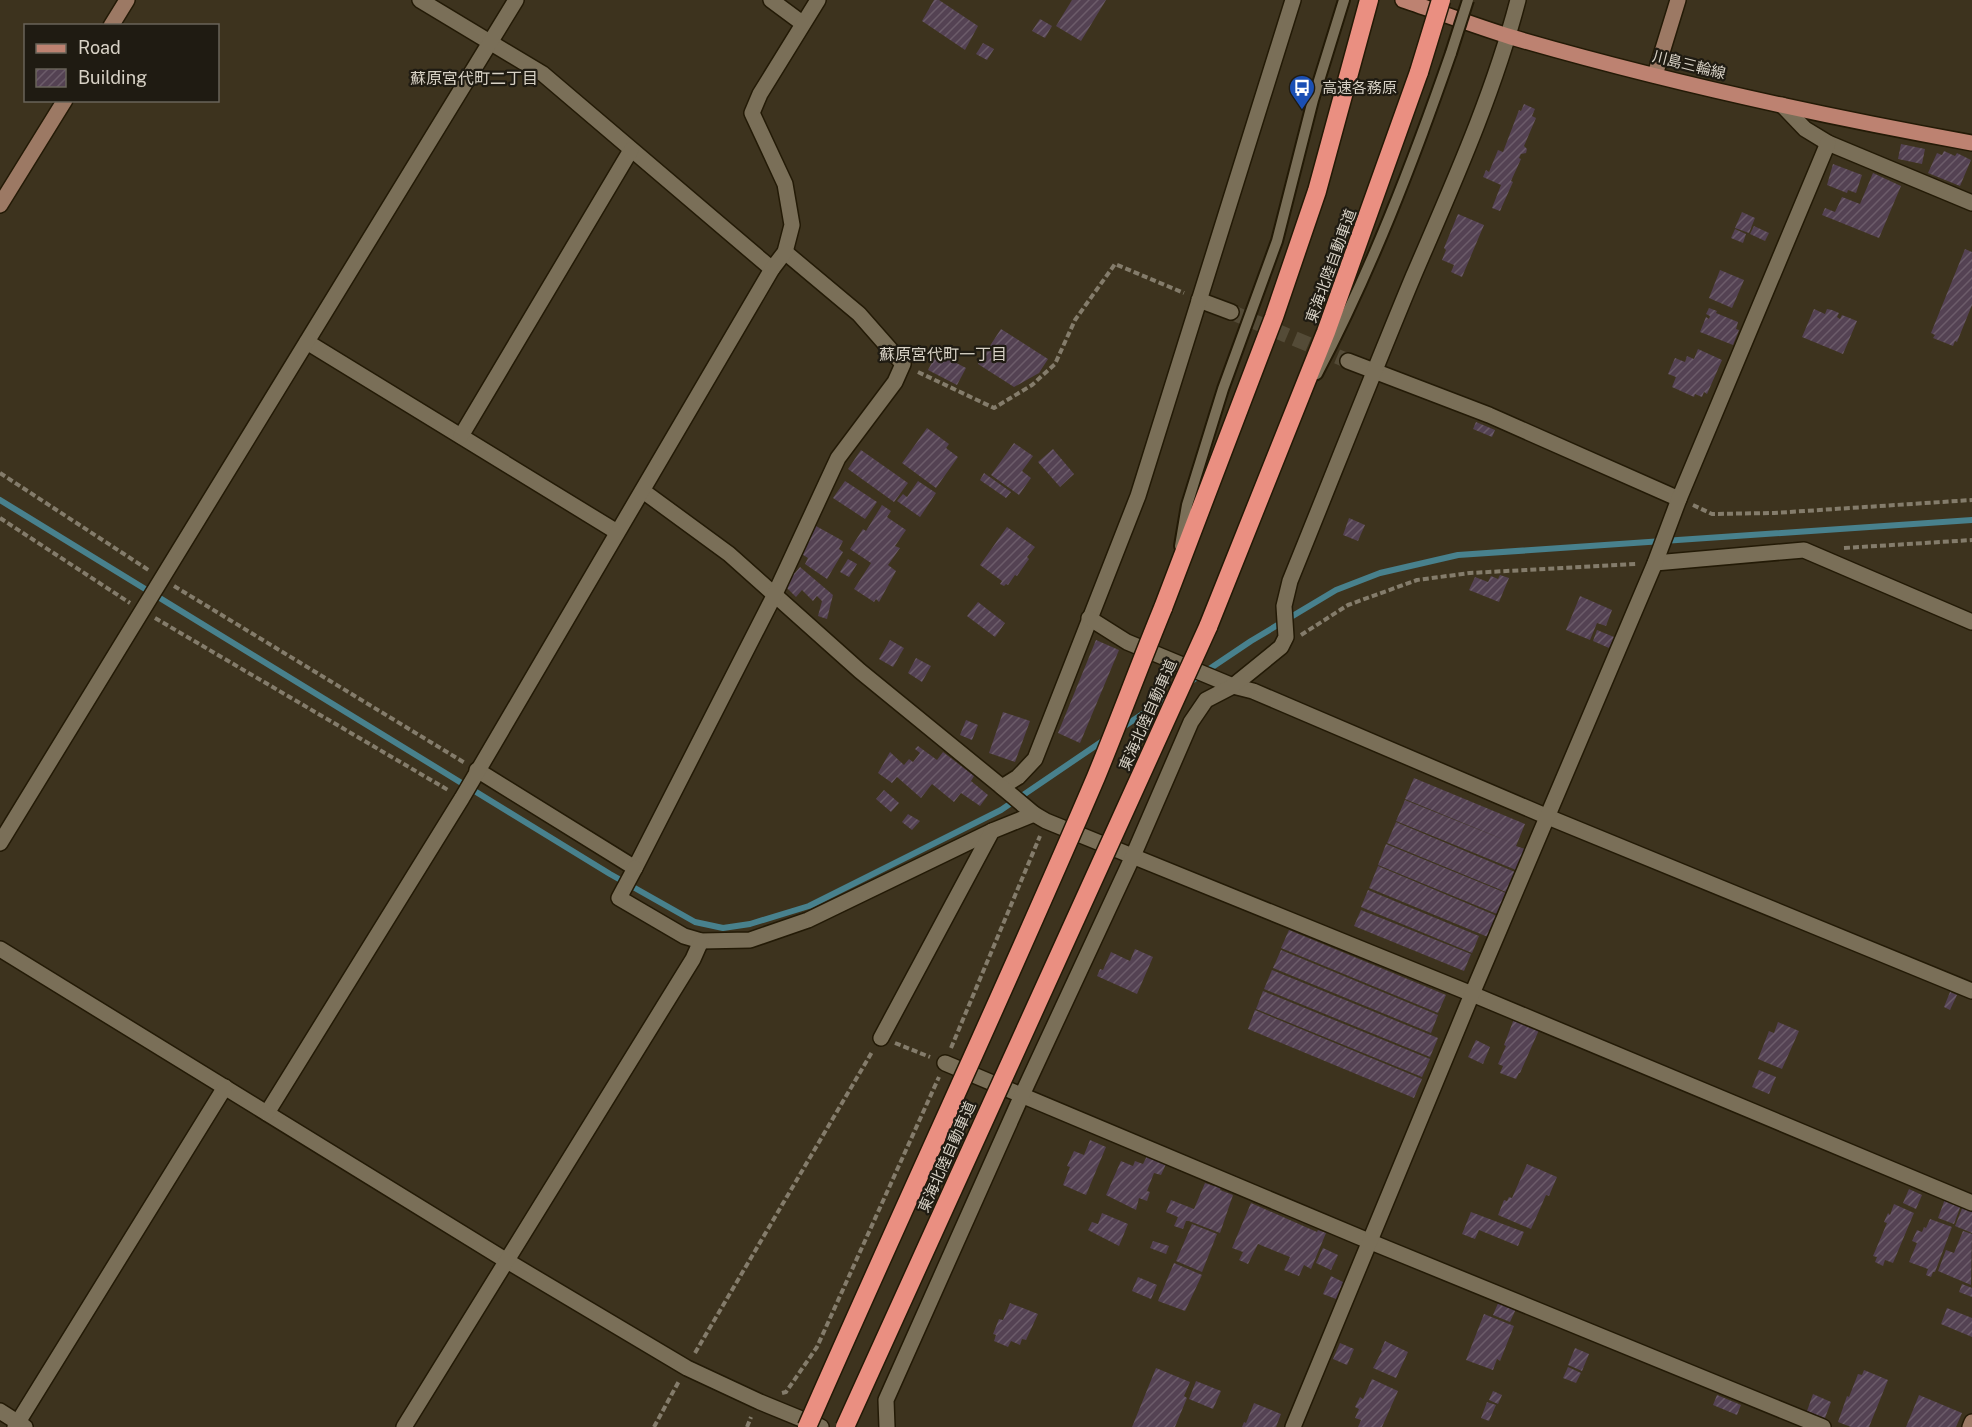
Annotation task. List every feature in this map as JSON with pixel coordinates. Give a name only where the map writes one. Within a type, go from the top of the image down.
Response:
[{"type":"highway","name":"東海北陸自動車道","points":[[807,1427],[901,1213],[1012,971],[1097,774],[1278,307],[1317,191],[1369,0]]},
{"type":"highway","name":"東海北陸自動車道","points":[[845,1427],[1208,627],[1330,321],[1419,72],[1441,0]]},
{"type":"main road","name":"川島三輪線","points":[[1403,0],[1509,36],[1656,75],[1863,124],[1972,143]]},
{"type":"street","points":[[112,24],[127,0]]},
{"type":"street","points":[[420,0],[543,74],[772,269]]},
{"type":"street","points":[[0,843],[516,0]]},
{"type":"street","points":[[771,0],[802,23]]},
{"type":"street","points":[[267,1113],[462,798],[784,252],[792,225],[785,184],[752,114],[760,94],[818,0]]},
{"type":"street","points":[[1006,790],[1035,759],[1138,496],[1293,0]]},
{"type":"street","points":[[886,1427],[886,1400],[1022,1095],[1133,856],[1191,722],[1206,700],[1283,642],[1284,606],[1290,581],[1482,113],[1509,36],[1518,0]]},
{"type":"street","points":[[1656,75],[1678,0]]},
{"type":"street","points":[[0,205],[64,102]]},
{"type":"street","points":[[1782,105],[1805,129],[1828,143],[1972,203]]},
{"type":"street","points":[[1293,1427],[1828,143]]},
{"type":"street","points":[[460,436],[631,150]]},
{"type":"street","points":[[784,252],[859,314],[903,364],[895,382],[838,458],[774,596],[619,898],[684,936],[701,941],[750,940],[808,920],[992,831],[1036,816]]},
{"type":"street","points":[[1199,300],[1231,312]]},
{"type":"street","points":[[306,342],[617,532]]},
{"type":"street","points":[[1348,361],[1489,415],[1679,499]]},
{"type":"street","points":[[643,491],[729,554],[860,671],[1036,816],[1472,994],[1972,1203]]},
{"type":"street","points":[[1657,557],[1804,550],[1972,622]]},
{"type":"street","points":[[1089,618],[1127,642],[1193,670],[1263,696],[1548,817],[1972,991]]},
{"type":"street","points":[[477,770],[629,879]]},
{"type":"street","points":[[881,1038],[992,831]]},
{"type":"street","points":[[404,1427],[693,959],[701,941]]},
{"type":"street","points":[[0,949],[507,1261],[687,1368],[821,1427]]},
{"type":"street","points":[[945,1063],[1371,1242],[1823,1427]]},
{"type":"street","points":[[0,1411],[19,1425],[225,1087]]},
{"type":"street","points":[[1970,1427],[1972,1422]]},
{"type":"lane","points":[[1173,581],[1187,505],[1223,389],[1277,241],[1313,100],[1344,0]]},
{"type":"lane","points":[[1285,436],[1333,344],[1399,195],[1468,0]]},
{"type":"path","points":[[903,364],[994,408],[1032,385],[1055,364],[1076,320],[1115,264],[1199,300]]},
{"type":"path","points":[[0,473],[160,581],[477,770]]},
{"type":"path","points":[[1679,499],[1712,514],[1774,513],[1972,500]]},
{"type":"path","points":[[0,518],[143,609],[462,798]]},
{"type":"path","points":[[1838,548],[1972,540]]},
{"type":"path","points":[[1283,642],[1348,605],[1417,580],[1470,573],[1657,557]]},
{"type":"path","points":[[747,1427],[760,1402],[786,1392],[817,1347],[945,1063],[1036,816]]},
{"type":"path","points":[[654,1427],[881,1038],[945,1063]]},
{"type":"building","points":[[934,0],[939,0],[978,26],[965,50],[922,21]]},
{"type":"building","points":[[1072,0],[1106,0],[1081,41],[1056,26]]},
{"type":"building","points":[[1040,19],[1052,26],[1045,38],[1032,31]]},
{"type":"building","points":[[983,43],[994,49],[987,60],[976,54]]},
{"type":"building","points":[[1524,104],[1535,109],[1532,116],[1536,118],[1524,146],[1527,149],[1526,153],[1521,154],[1519,158],[1521,159],[1511,181],[1513,182],[1500,211],[1492,208],[1501,185],[1483,177],[1486,170],[1489,172],[1498,150],[1503,152],[1519,110],[1521,111]]},
{"type":"building","points":[[1901,144],[1925,149],[1922,164],[1898,159]]},
{"type":"building","points":[[1944,151],[1955,156],[1957,153],[1971,160],[1960,186],[1928,173],[1937,153],[1942,155]]},
{"type":"building","points":[[1833,164],[1862,175],[1856,193],[1848,190],[1847,193],[1827,185]]},
{"type":"building","points":[[1873,173],[1901,186],[1879,238],[1822,215],[1825,208],[1835,212],[1842,197],[1860,204]]},
{"type":"building","points":[[1742,212],[1755,218],[1749,233],[1735,228]]},
{"type":"building","points":[[1458,214],[1484,225],[1462,277],[1451,272],[1454,265],[1442,260],[1446,250],[1444,248]]},
{"type":"building","points":[[1754,226],[1769,233],[1765,241],[1750,234]]},
{"type":"building","points":[[1735,229],[1746,234],[1743,243],[1731,238]]},
{"type":"building","points":[[1965,249],[1972,252],[1972,305],[1957,342],[1955,341],[1953,346],[1933,338],[1935,335],[1931,333]]},
{"type":"building","points":[[1720,270],[1744,280],[1732,308],[1709,298]]},
{"type":"building","points":[[1709,308],[1738,322],[1736,329],[1739,330],[1733,345],[1700,332],[1706,317],[1709,319],[1710,316],[1706,314]]},
{"type":"building","points":[[1814,309],[1825,314],[1827,309],[1832,310],[1839,313],[1837,317],[1840,319],[1842,315],[1857,321],[1843,354],[1802,337]]},
{"type":"building","points":[[1001,329],[1048,359],[1039,373],[1014,387],[978,364]]},
{"type":"building","points":[[1698,349],[1722,360],[1707,394],[1704,392],[1702,397],[1695,394],[1694,397],[1672,387],[1676,377],[1668,374],[1675,358],[1685,362],[1687,356],[1694,359]]},
{"type":"building","points":[[937,353],[966,368],[957,385],[928,370]]},
{"type":"building","points":[[1476,422],[1495,430],[1492,437],[1473,429]]},
{"type":"building","points":[[927,428],[949,444],[946,448],[958,457],[936,488],[902,463]]},
{"type":"building","points":[[1014,443],[1033,456],[1022,471],[1031,478],[1019,495],[991,475]]},
{"type":"building","points":[[1053,449],[1074,474],[1060,487],[1038,462]]},
{"type":"building","points":[[861,450],[908,483],[894,502],[848,469]]},
{"type":"building","points":[[984,473],[1011,492],[1006,498],[980,480]]},
{"type":"building","points":[[845,481],[877,502],[865,519],[833,498]]},
{"type":"building","points":[[918,481],[936,493],[920,517],[897,501],[903,494],[907,497]]},
{"type":"building","points":[[882,505],[891,511],[887,517],[906,530],[895,546],[900,548],[888,565],[896,571],[879,602],[876,599],[874,602],[854,589],[871,563],[850,549],[863,529],[866,531]]},
{"type":"building","points":[[1349,518],[1365,525],[1358,541],[1343,535]]},
{"type":"building","points":[[816,526],[843,541],[839,549],[843,552],[827,579],[805,564],[808,558],[800,553]]},
{"type":"building","points":[[1007,527],[1035,547],[1017,576],[1015,575],[1008,585],[1004,586],[1000,584],[1002,581],[980,565]]},
{"type":"building","points":[[848,559],[857,564],[849,577],[840,572]]},
{"type":"building","points":[[800,567],[833,595],[827,619],[818,616],[822,601],[817,596],[813,601],[802,590],[796,597],[785,586],[791,569],[795,573]]},
{"type":"building","points":[[1500,575],[1509,578],[1499,602],[1469,590],[1475,577],[1488,582],[1491,576],[1498,579]]},
{"type":"building","points":[[1580,596],[1612,610],[1606,626],[1597,623],[1590,640],[1566,630]]},
{"type":"building","points":[[978,602],[1005,623],[995,637],[967,616]]},
{"type":"building","points":[[1597,630],[1614,637],[1609,648],[1593,641]]},
{"type":"building","points":[[890,640],[904,648],[893,667],[879,659]]},
{"type":"building","points":[[1096,640],[1119,650],[1080,743],[1058,733]]},
{"type":"building","points":[[916,658],[931,666],[922,682],[908,673]]},
{"type":"building","points":[[1003,712],[1030,721],[1015,762],[989,753]]},
{"type":"building","points":[[966,720],[978,725],[972,740],[960,735]]},
{"type":"building","points":[[918,746],[937,760],[943,752],[974,776],[971,781],[988,795],[980,806],[961,793],[954,802],[932,784],[921,798],[897,777],[892,783],[878,773],[890,752],[904,765],[909,759],[913,762],[920,753],[915,749]]},
{"type":"building","points":[[1414,778],[1525,824],[1516,846],[1525,849],[1516,870],[1396,821],[1405,800],[1512,843],[1405,799]]},
{"type":"building","points":[[884,790],[899,803],[891,812],[876,799]]},
{"type":"building","points":[[908,814],[920,821],[912,830],[902,822]]},
{"type":"building","points":[[1396,822],[1515,872],[1506,892],[1387,843]]},
{"type":"building","points":[[1386,844],[1506,893],[1497,914],[1378,865]]},
{"type":"building","points":[[1378,866],[1497,916],[1488,937],[1369,888]]},
{"type":"building","points":[[1368,890],[1479,936],[1472,953],[1361,907]]},
{"type":"building","points":[[1361,910],[1471,954],[1464,971],[1354,926]]},
{"type":"building","points":[[1289,930],[1446,995],[1438,1013],[1281,948]]},
{"type":"building","points":[[1135,949],[1153,957],[1137,994],[1097,976],[1100,969],[1103,970],[1111,952],[1130,961]]},
{"type":"building","points":[[1281,950],[1438,1015],[1431,1033],[1273,968]]},
{"type":"building","points":[[1272,970],[1438,1038],[1430,1057],[1264,989]]},
{"type":"building","points":[[1263,991],[1430,1059],[1422,1077],[1256,1009]]},
{"type":"building","points":[[1950,992],[1957,995],[1950,1010],[1944,1007]]},
{"type":"building","points":[[1255,1010],[1422,1079],[1414,1098],[1248,1029]]},
{"type":"building","points":[[1514,1019],[1539,1030],[1516,1079],[1500,1073],[1503,1066],[1498,1064]]},
{"type":"building","points":[[1778,1022],[1799,1031],[1782,1069],[1758,1059],[1769,1031],[1774,1033]]},
{"type":"building","points":[[1476,1040],[1490,1047],[1483,1064],[1468,1057]]},
{"type":"building","points":[[1759,1070],[1776,1077],[1769,1094],[1752,1087]]},
{"type":"building","points":[[1090,1140],[1106,1147],[1086,1195],[1063,1185],[1070,1167],[1067,1166],[1074,1151],[1084,1155]]},
{"type":"building","points":[[1147,1156],[1166,1164],[1161,1175],[1154,1173],[1147,1191],[1150,1192],[1147,1201],[1139,1198],[1136,1210],[1106,1195],[1121,1161],[1133,1166],[1135,1161],[1143,1164]]},
{"type":"building","points":[[1527,1164],[1557,1177],[1531,1229],[1498,1215],[1504,1200],[1512,1198]]},
{"type":"building","points":[[1205,1183],[1222,1186],[1220,1190],[1233,1195],[1220,1233],[1189,1221],[1186,1221],[1183,1229],[1174,1226],[1178,1217],[1166,1212],[1171,1200],[1194,1209]]},
{"type":"building","points":[[1909,1189],[1922,1195],[1916,1209],[1903,1203]]},
{"type":"building","points":[[1945,1199],[1961,1205],[1954,1224],[1938,1218]]},
{"type":"building","points":[[1251,1203],[1317,1232],[1318,1230],[1326,1233],[1311,1269],[1304,1265],[1299,1276],[1284,1270],[1290,1257],[1258,1244],[1248,1264],[1239,1260],[1243,1252],[1232,1248]]},
{"type":"building","points":[[1894,1204],[1914,1213],[1893,1263],[1885,1260],[1883,1266],[1875,1262],[1877,1257],[1873,1256],[1887,1223],[1884,1222],[1888,1213],[1890,1215]]},
{"type":"building","points":[[1963,1206],[1972,1210],[1972,1233],[1955,1226]]},
{"type":"building","points":[[1471,1212],[1524,1232],[1518,1246],[1479,1230],[1475,1239],[1462,1234]]},
{"type":"building","points":[[1102,1213],[1128,1224],[1119,1246],[1088,1230],[1092,1222],[1098,1224]]},
{"type":"building","points":[[1930,1219],[1952,1227],[1931,1277],[1926,1275],[1928,1269],[1909,1262],[1917,1243],[1912,1241],[1917,1230],[1922,1232]]},
{"type":"building","points":[[1192,1224],[1217,1234],[1202,1272],[1176,1261]]},
{"type":"building","points":[[1963,1231],[1972,1234],[1971,1285],[1938,1271],[1946,1250],[1954,1253]]},
{"type":"building","points":[[1153,1241],[1169,1246],[1166,1254],[1150,1248]]},
{"type":"building","points":[[1323,1248],[1338,1255],[1331,1270],[1316,1263]]},
{"type":"building","points":[[1174,1263],[1202,1275],[1185,1311],[1158,1301]]},
{"type":"building","points":[[1331,1276],[1343,1282],[1336,1299],[1323,1294]]},
{"type":"building","points":[[1138,1277],[1157,1285],[1151,1299],[1132,1291]]},
{"type":"building","points":[[1962,1284],[1972,1288],[1972,1297],[1959,1292]]},
{"type":"building","points":[[1499,1301],[1516,1309],[1510,1322],[1493,1315]]},
{"type":"building","points":[[1010,1303],[1038,1314],[1026,1340],[1022,1339],[1020,1345],[1011,1341],[1008,1347],[994,1341],[996,1335],[993,1334],[999,1319],[1003,1320]]},
{"type":"building","points":[[1947,1308],[1972,1318],[1972,1337],[1941,1324]]},
{"type":"building","points":[[1484,1314],[1514,1326],[1500,1361],[1497,1359],[1493,1370],[1466,1360]]},
{"type":"building","points":[[1385,1341],[1408,1352],[1396,1378],[1373,1368]]},
{"type":"building","points":[[1340,1343],[1354,1349],[1347,1365],[1333,1359]]},
{"type":"building","points":[[1575,1348],[1589,1354],[1582,1371],[1568,1365]]},
{"type":"building","points":[[1568,1367],[1581,1373],[1576,1383],[1563,1378]]},
{"type":"building","points":[[1156,1368],[1190,1382],[1184,1396],[1187,1398],[1175,1427],[1132,1427]]},
{"type":"building","points":[[1864,1370],[1888,1380],[1869,1427],[1851,1427],[1838,1422],[1858,1374],[1862,1375]]},
{"type":"building","points":[[1372,1379],[1398,1391],[1382,1427],[1358,1427],[1361,1420],[1355,1418],[1359,1409],[1355,1407],[1360,1397],[1363,1399]]},
{"type":"building","points":[[1196,1381],[1221,1391],[1213,1409],[1189,1399]]},
{"type":"building","points":[[1493,1391],[1502,1395],[1498,1404],[1489,1400]]},
{"type":"building","points":[[1813,1394],[1831,1402],[1825,1418],[1807,1411]]},
{"type":"building","points":[[1717,1395],[1741,1405],[1737,1415],[1713,1405]]},
{"type":"building","points":[[1919,1395],[1962,1413],[1956,1427],[1906,1427]]},
{"type":"building","points":[[1487,1402],[1496,1405],[1489,1421],[1481,1418]]},
{"type":"building","points":[[1254,1403],[1281,1414],[1276,1427],[1242,1427]]},
{"type":"waterway","points":[[0,500],[610,874],[695,922],[723,928],[750,924],[809,906],[1001,810],[1107,738]]},
{"type":"waterway","points":[[1187,684],[1251,641],[1336,590],[1380,573],[1458,555],[1972,520]]},
{"type":"waterway","points":[[1120,729],[1171,695]]},
{"type":"tunnel","points":[[1231,312],[1348,361]]},
{"type":"place","name":"高速各務原","points":[[1302,111]]},
{"type":"district","name":"蘇原宮代町二丁目","points":[[474,78]]},
{"type":"district","name":"蘇原宮代町一丁目","points":[[943,354]]}]
